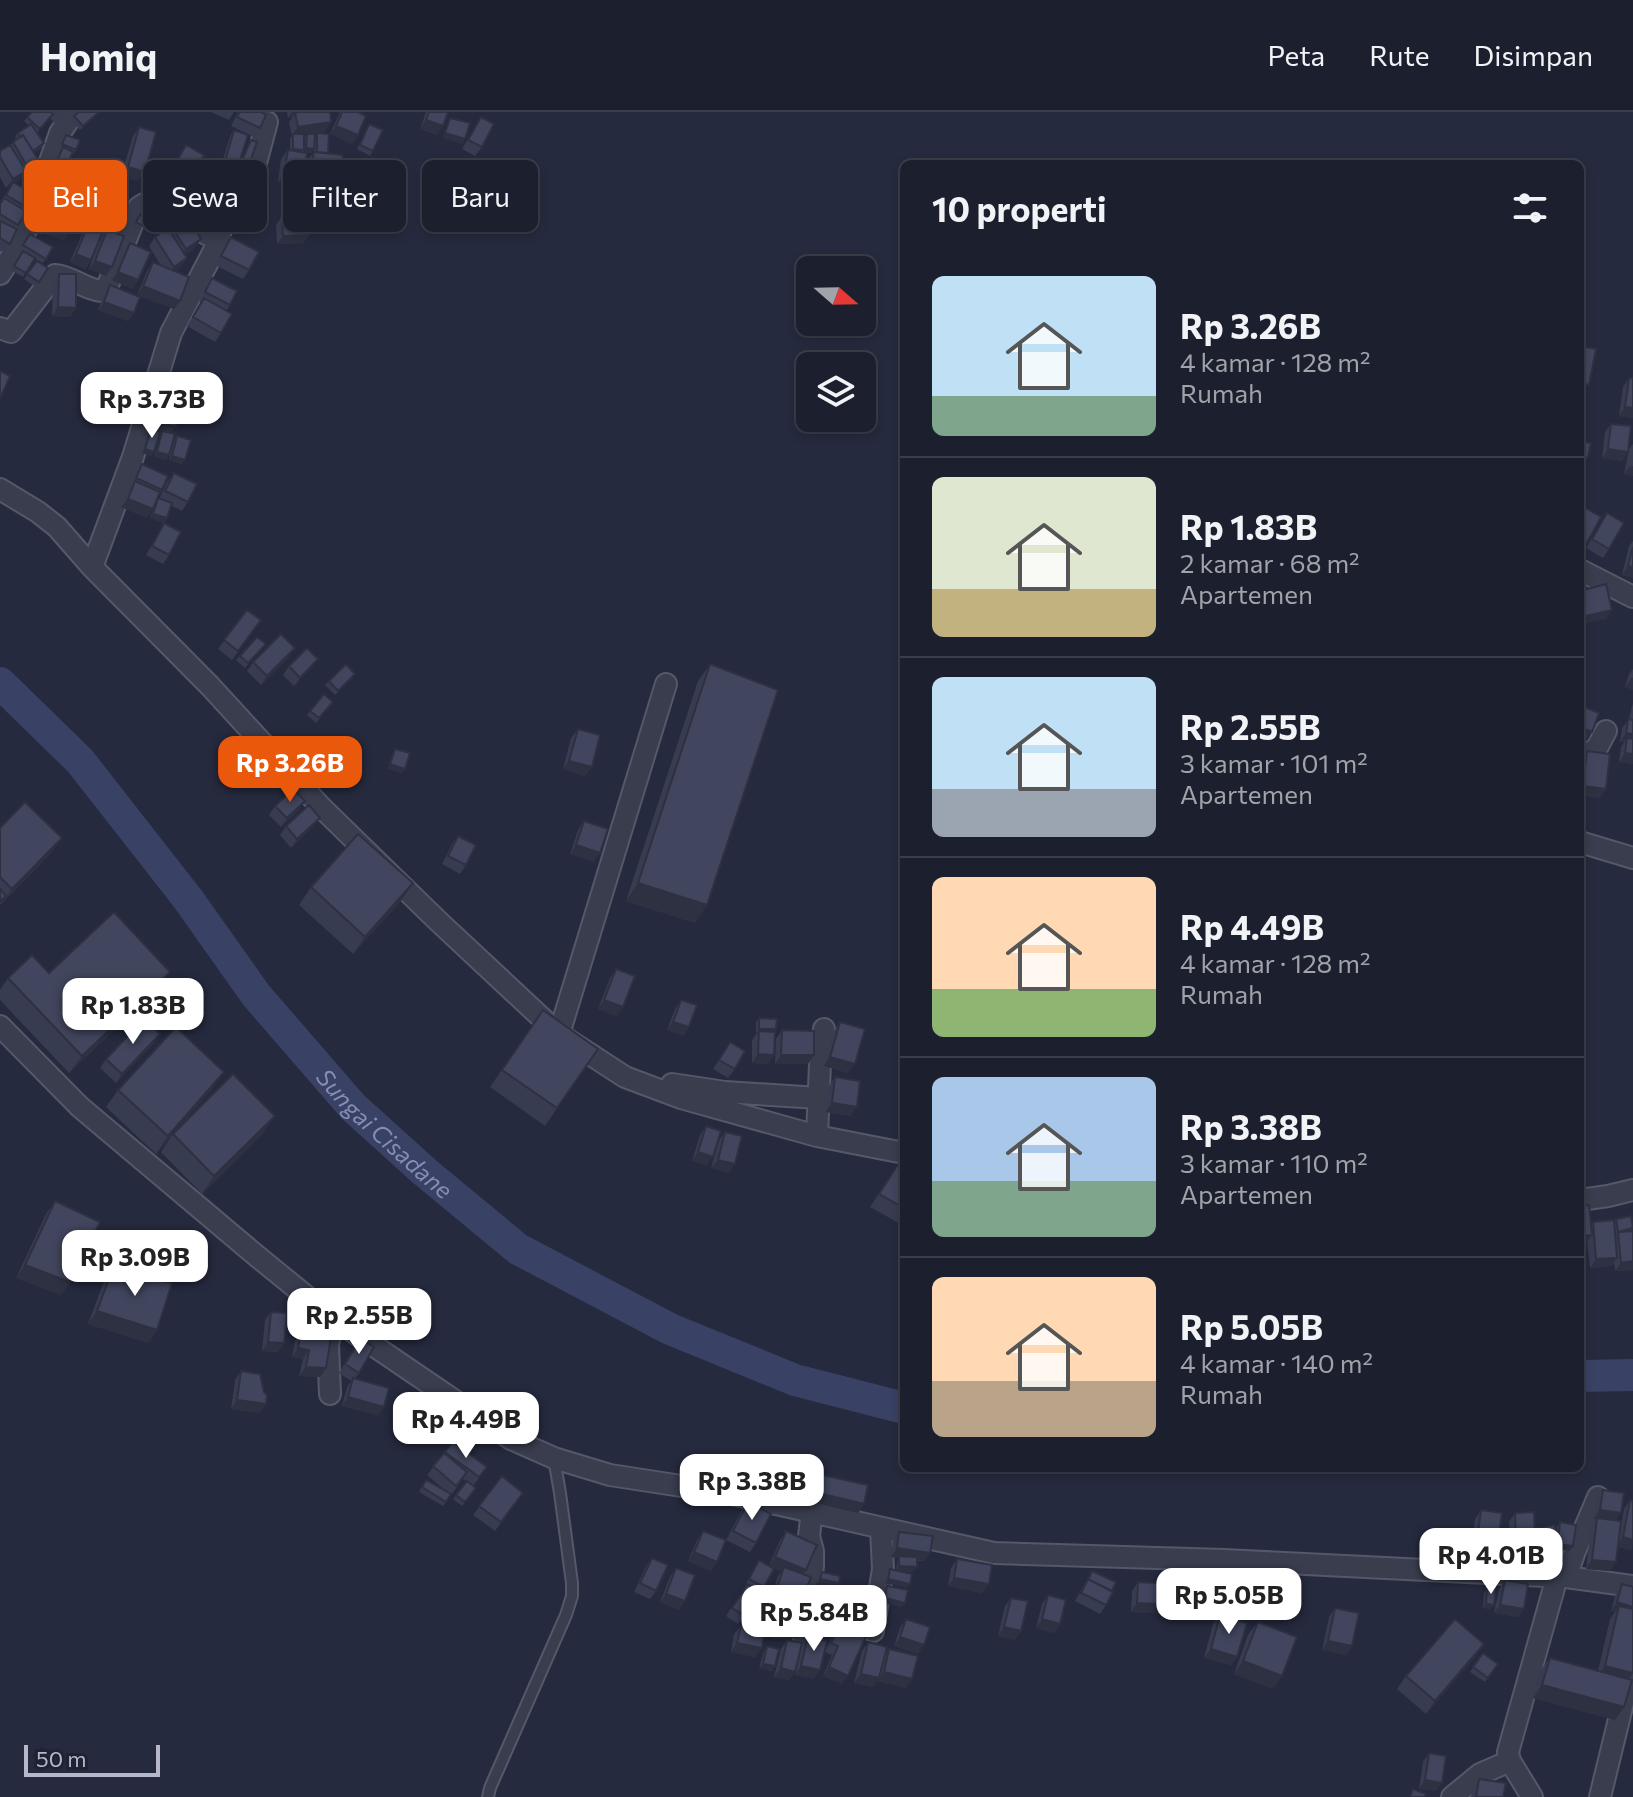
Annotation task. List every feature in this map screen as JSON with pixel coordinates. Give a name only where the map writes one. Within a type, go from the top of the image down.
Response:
[{"type":"street","points":[[0,274],[23,238],[60,133],[74,112]]},
{"type":"street","points":[[92,567],[133,457],[171,333],[219,241],[225,203],[252,178],[267,122]]},
{"type":"street","points":[[0,328],[11,332],[55,275],[102,291],[108,285],[139,207],[144,204],[153,205],[219,241]]},
{"type":"street","points":[[0,489],[57,527],[332,817],[559,1034],[625,1077],[650,1087],[817,1136],[900,1152]]},
{"type":"street","points":[[1584,572],[1633,597]]},
{"type":"street","points":[[559,1034],[666,684]]},
{"type":"street","points":[[1584,756],[1597,748],[1606,731]]},
{"type":"street","points":[[1584,843],[1633,858]]},
{"type":"street","points":[[0,1026],[80,1107],[333,1318],[511,1439],[554,1458],[610,1475],[727,1493],[994,1553],[1224,1560],[1561,1577],[1633,1586]]},
{"type":"street","points":[[817,1136],[824,1029]]},
{"type":"street","points":[[625,1077],[725,1092],[819,1098]]},
{"type":"street","points":[[1584,1199],[1633,1190]]},
{"type":"street","points":[[330,1394],[328,1345],[333,1318]]},
{"type":"street","points":[[1532,1797],[1510,1761],[1510,1741],[1561,1577],[1598,1497]]},
{"type":"street","points":[[804,1637],[813,1566],[809,1536],[812,1511]]},
{"type":"street","points":[[873,1631],[883,1569],[881,1529]]},
{"type":"street","points":[[1600,1797],[1633,1662]]},
{"type":"street","points":[[1452,1797],[1480,1774],[1510,1761]]},
{"type":"lane","points":[[488,1797],[572,1596],[554,1458]]},
{"type":"building","points":[[32,112],[53,114],[40,129],[27,117]]},
{"type":"building","points":[[79,112],[99,112],[83,126],[74,116]]},
{"type":"building","points":[[240,112],[261,112],[266,115],[260,128],[237,117]]},
{"type":"building","points":[[330,112],[331,122],[298,127],[295,113]]},
{"type":"building","points":[[342,112],[358,112],[366,116],[358,135],[336,126]]},
{"type":"building","points":[[429,112],[448,112],[443,126],[426,120]]},
{"type":"building","points":[[481,117],[494,124],[482,147],[468,140]]},
{"type":"building","points":[[450,118],[470,123],[465,139],[445,133]]},
{"type":"building","points":[[31,124],[44,143],[33,151],[23,135],[21,137],[18,133]]},
{"type":"building","points":[[369,124],[383,130],[373,151],[360,145]]},
{"type":"building","points":[[139,127],[156,132],[148,160],[143,160],[143,171],[128,167]]},
{"type":"building","points":[[234,130],[248,135],[240,160],[226,158]]},
{"type":"building","points":[[317,133],[329,134],[328,153],[317,152]]},
{"type":"building","points":[[293,134],[304,134],[304,150],[293,149]]},
{"type":"building","points":[[307,134],[315,134],[314,149],[306,148]]},
{"type":"building","points":[[23,135],[38,160],[24,161],[13,142]]},
{"type":"building","points":[[66,135],[80,140],[76,150],[62,144]]},
{"type":"building","points":[[251,140],[257,142],[251,160],[242,160]]},
{"type":"building","points":[[10,145],[24,172],[13,179],[0,157],[0,151]]},
{"type":"building","points":[[186,145],[204,155],[201,160],[178,160]]},
{"type":"building","points":[[63,147],[73,152],[69,160],[57,160]]},
{"type":"building","points":[[288,150],[307,153],[306,160],[286,160]]},
{"type":"building","points":[[314,152],[343,155],[342,160],[313,160]]},
{"type":"building","points":[[13,182],[24,188],[24,206],[6,195]]},
{"type":"building","points":[[4,198],[24,210],[18,225],[0,214],[0,204]]},
{"type":"building","points":[[143,210],[143,226],[136,222]]},
{"type":"building","points":[[282,216],[283,232],[309,232],[309,235],[283,236]]},
{"type":"building","points":[[0,221],[17,229],[10,244],[0,238]]},
{"type":"building","points":[[85,232],[103,232],[91,260],[76,254]]},
{"type":"building","points":[[106,232],[124,236],[112,267],[95,261]]},
{"type":"building","points":[[162,232],[171,232],[187,258],[174,267],[155,237]]},
{"type":"building","points":[[175,232],[197,232],[201,239],[186,249]]},
{"type":"building","points":[[30,234],[53,247],[46,259],[23,245]]},
{"type":"building","points":[[231,237],[259,252],[249,270],[221,256]]},
{"type":"building","points":[[130,243],[151,252],[138,280],[118,272]]},
{"type":"building","points":[[23,251],[35,258],[26,273],[14,266]]},
{"type":"building","points":[[37,261],[48,268],[39,282],[27,274]]},
{"type":"building","points":[[153,262],[189,277],[180,301],[143,286]]},
{"type":"building","points":[[59,274],[76,274],[76,308],[58,307]]},
{"type":"building","points":[[212,278],[237,291],[230,305],[205,292]]},
{"type":"building","points":[[110,285],[140,297],[134,313],[104,302]]},
{"type":"building","points":[[204,298],[232,314],[221,333],[193,317]]},
{"type":"building","points":[[1584,347],[1596,349],[1589,385],[1584,384]]},
{"type":"building","points":[[0,371],[10,376],[1,397],[0,397]]},
{"type":"building","points":[[1629,378],[1633,378],[1633,408],[1625,407]]},
{"type":"building","points":[[162,399],[182,404],[176,427],[156,421]]},
{"type":"building","points":[[1611,424],[1631,426],[1628,452],[1608,449]]},
{"type":"building","points":[[151,429],[160,432],[154,452],[145,449]]},
{"type":"building","points":[[162,431],[175,434],[169,455],[157,452]]},
{"type":"building","points":[[177,436],[191,440],[185,460],[172,456]]},
{"type":"building","points":[[1584,442],[1591,443],[1588,458],[1584,458]]},
{"type":"building","points":[[142,464],[168,476],[162,490],[136,478]]},
{"type":"building","points":[[174,473],[197,484],[188,502],[165,491]]},
{"type":"building","points":[[135,481],[160,492],[153,509],[128,499]]},
{"type":"building","points":[[158,498],[172,503],[167,518],[153,514]]},
{"type":"building","points":[[1584,507],[1601,517],[1587,543],[1584,541]]},
{"type":"building","points":[[1607,513],[1624,523],[1609,549],[1592,539]]},
{"type":"building","points":[[164,523],[181,532],[169,555],[152,546]]},
{"type":"building","points":[[1633,547],[1633,567],[1628,566]]},
{"type":"building","points":[[1606,584],[1612,610],[1584,617],[1584,590]]},
{"type":"building","points":[[247,610],[261,620],[238,651],[224,640]]},
{"type":"building","points":[[281,634],[295,648],[267,676],[253,662]]},
{"type":"building","points":[[257,637],[266,644],[248,663],[240,656]]},
{"type":"building","points":[[307,648],[318,659],[300,678],[289,666]]},
{"type":"building","points":[[346,664],[355,674],[338,691],[329,681]]},
{"type":"building","points":[[710,664],[778,690],[707,905],[638,883]]},
{"type":"building","points":[[324,694],[333,702],[319,718],[310,711]]},
{"type":"building","points":[[1584,707],[1599,713],[1592,732],[1584,729]]},
{"type":"building","points":[[1628,719],[1633,720],[1633,734],[1626,733]]},
{"type":"building","points":[[578,729],[600,735],[592,767],[569,761]]},
{"type":"building","points":[[1627,738],[1633,739],[1633,754],[1625,753]]},
{"type":"building","points":[[395,749],[410,753],[405,769],[390,764]]},
{"type":"building","points":[[1587,751],[1610,754],[1606,789],[1584,786]]},
{"type":"building","points":[[293,789],[305,801],[287,818],[275,806]]},
{"type":"building","points":[[25,802],[62,838],[12,889],[0,877],[0,828]]},
{"type":"building","points":[[309,805],[320,818],[297,839],[286,826]]},
{"type":"building","points":[[584,821],[608,829],[600,853],[576,845]]},
{"type":"building","points":[[358,834],[413,883],[365,937],[311,887]]},
{"type":"building","points":[[458,836],[476,845],[466,865],[448,856]]},
{"type":"building","points":[[114,912],[170,972],[82,1056],[8,978],[32,955],[49,973]]},
{"type":"building","points":[[616,969],[635,976],[623,1007],[604,1000]]},
{"type":"building","points":[[681,1000],[697,1005],[689,1027],[673,1022]]},
{"type":"building","points":[[543,1010],[598,1049],[557,1108],[502,1070]]},
{"type":"building","points":[[759,1018],[777,1019],[776,1029],[759,1029]]},
{"type":"building","points":[[144,1019],[160,1034],[122,1074],[106,1059]]},
{"type":"building","points":[[840,1022],[865,1029],[855,1064],[830,1057]]},
{"type":"building","points":[[176,1027],[224,1072],[168,1136],[118,1090]]},
{"type":"building","points":[[782,1030],[814,1031],[814,1055],[781,1055]]},
{"type":"building","points":[[759,1031],[775,1032],[774,1055],[758,1054]]},
{"type":"building","points":[[730,1042],[745,1051],[735,1069],[719,1060]]},
{"type":"building","points":[[233,1074],[275,1116],[214,1176],[173,1134]]},
{"type":"building","points":[[835,1077],[860,1081],[857,1107],[832,1103]]},
{"type":"building","points":[[706,1126],[721,1131],[713,1157],[698,1152]]},
{"type":"building","points":[[725,1132],[742,1136],[735,1164],[718,1160]]},
{"type":"building","points":[[899,1163],[900,1164],[900,1206],[879,1194]]},
{"type":"building","points":[[55,1201],[100,1222],[70,1282],[25,1265]]},
{"type":"building","points":[[1589,1205],[1592,1235],[1584,1236],[1584,1206]]},
{"type":"building","points":[[1631,1216],[1633,1228],[1618,1232],[1616,1219]]},
{"type":"building","points":[[1614,1220],[1617,1258],[1596,1259],[1593,1222]]},
{"type":"building","points":[[1633,1231],[1633,1261],[1621,1263],[1618,1232]]},
{"type":"building","points":[[113,1268],[172,1283],[157,1330],[97,1311]]},
{"type":"building","points":[[271,1312],[287,1313],[284,1343],[268,1342]]},
{"type":"building","points":[[301,1332],[331,1337],[326,1368],[306,1367],[309,1350],[298,1348]]},
{"type":"building","points":[[360,1339],[374,1347],[359,1373],[345,1364]]},
{"type":"building","points":[[241,1371],[260,1374],[267,1395],[266,1404],[237,1400]]},
{"type":"building","points":[[353,1378],[389,1388],[384,1407],[348,1397]]},
{"type":"building","points":[[453,1442],[487,1467],[479,1477],[445,1452]]},
{"type":"building","points":[[444,1453],[467,1472],[456,1486],[433,1466]]},
{"type":"building","points":[[822,1475],[868,1485],[864,1504],[818,1493]]},
{"type":"building","points":[[502,1476],[523,1493],[501,1522],[479,1506]]},
{"type":"building","points":[[426,1480],[451,1494],[446,1502],[422,1487]]},
{"type":"building","points":[[467,1481],[476,1488],[465,1502],[456,1495]]},
{"type":"building","points":[[1603,1490],[1624,1493],[1621,1513],[1600,1510]]},
{"type":"building","points":[[1630,1500],[1633,1501],[1633,1540],[1623,1537]]},
{"type":"building","points":[[748,1502],[771,1514],[756,1543],[733,1531]]},
{"type":"building","points":[[1481,1510],[1502,1513],[1496,1557],[1475,1555]]},
{"type":"building","points":[[1534,1512],[1536,1559],[1517,1560],[1515,1513]]},
{"type":"building","points":[[1597,1518],[1621,1521],[1616,1562],[1592,1560]]},
{"type":"building","points":[[1560,1522],[1576,1525],[1573,1546],[1558,1544]]},
{"type":"building","points":[[1555,1525],[1559,1548],[1540,1551],[1537,1528]]},
{"type":"building","points":[[703,1531],[726,1540],[717,1562],[694,1552]]},
{"type":"building","points":[[786,1531],[817,1545],[806,1570],[775,1557]]},
{"type":"building","points":[[899,1532],[933,1536],[930,1553],[897,1548]]},
{"type":"building","points":[[899,1556],[917,1557],[917,1567],[899,1566]]},
{"type":"building","points":[[652,1558],[668,1565],[656,1591],[640,1583]]},
{"type":"building","points":[[957,1559],[992,1565],[989,1584],[954,1578]]},
{"type":"building","points":[[759,1560],[774,1569],[764,1587],[749,1579]]},
{"type":"building","points":[[784,1567],[811,1577],[804,1595],[778,1585]]},
{"type":"building","points":[[676,1568],[695,1575],[685,1601],[666,1594]]},
{"type":"building","points":[[890,1569],[912,1574],[910,1584],[888,1579]]},
{"type":"building","points":[[1092,1571],[1116,1582],[1112,1591],[1088,1579]]},
{"type":"building","points":[[822,1572],[840,1576],[839,1583],[820,1579]]},
{"type":"building","points":[[1088,1579],[1113,1592],[1106,1605],[1081,1593]]},
{"type":"building","points":[[1505,1580],[1528,1584],[1524,1609],[1500,1605]]},
{"type":"building","points":[[1138,1582],[1179,1584],[1178,1605],[1137,1603]]},
{"type":"building","points":[[747,1584],[759,1591],[744,1615],[732,1608]]},
{"type":"building","points":[[817,1584],[838,1590],[833,1606],[813,1599]]},
{"type":"building","points":[[1622,1584],[1633,1587],[1633,1607],[1617,1602]]},
{"type":"building","points":[[887,1586],[908,1590],[905,1603],[885,1598]]},
{"type":"building","points":[[1487,1588],[1496,1589],[1494,1605],[1486,1604]]},
{"type":"building","points":[[840,1593],[867,1599],[863,1617],[836,1611]]},
{"type":"building","points":[[1048,1595],[1066,1600],[1060,1624],[1042,1619]]},
{"type":"building","points":[[1011,1598],[1028,1601],[1021,1631],[1004,1627]]},
{"type":"building","points":[[1619,1606],[1633,1609],[1633,1673],[1605,1666]]},
{"type":"building","points":[[1335,1608],[1359,1613],[1352,1646],[1328,1641]]},
{"type":"building","points":[[803,1611],[804,1630],[778,1630],[777,1612]]},
{"type":"building","points":[[825,1613],[826,1628],[811,1629],[810,1614]]},
{"type":"building","points":[[1220,1615],[1247,1623],[1237,1657],[1211,1649]]},
{"type":"building","points":[[906,1619],[930,1627],[924,1645],[900,1637]]},
{"type":"building","points":[[1455,1619],[1484,1644],[1435,1701],[1406,1676]]},
{"type":"building","points":[[841,1622],[867,1634],[848,1676],[829,1667],[838,1646],[831,1643]]},
{"type":"building","points":[[1258,1622],[1297,1637],[1282,1676],[1243,1661]]},
{"type":"building","points":[[741,1626],[765,1630],[762,1648],[737,1643]]},
{"type":"building","points":[[808,1636],[827,1641],[820,1670],[801,1666]]},
{"type":"building","points":[[787,1640],[802,1643],[795,1672],[781,1668]]},
{"type":"building","points":[[868,1642],[887,1647],[879,1678],[861,1674]]},
{"type":"building","points":[[767,1646],[779,1649],[775,1666],[763,1664]]},
{"type":"building","points":[[889,1649],[918,1656],[912,1679],[884,1672]]},
{"type":"building","points":[[1483,1653],[1498,1664],[1488,1678],[1473,1667]]},
{"type":"building","points":[[1550,1658],[1632,1680],[1624,1707],[1542,1685]]},
{"type":"building","points":[[1429,1753],[1446,1756],[1442,1783],[1425,1780]]},
{"type":"building","points":[[1479,1779],[1506,1783],[1503,1797],[1476,1797]]},
{"type":"building","points":[[1413,1789],[1426,1794],[1424,1797],[1410,1797]]},
{"type":"waterway","name":"Sungai Cisadane","points":[[0,683],[80,761],[188,899],[256,995],[353,1107],[518,1249],[670,1329],[795,1380],[900,1407]]},
{"type":"waterway","name":"Sungai Cisadane","points":[[1584,1376],[1633,1375]]}]
